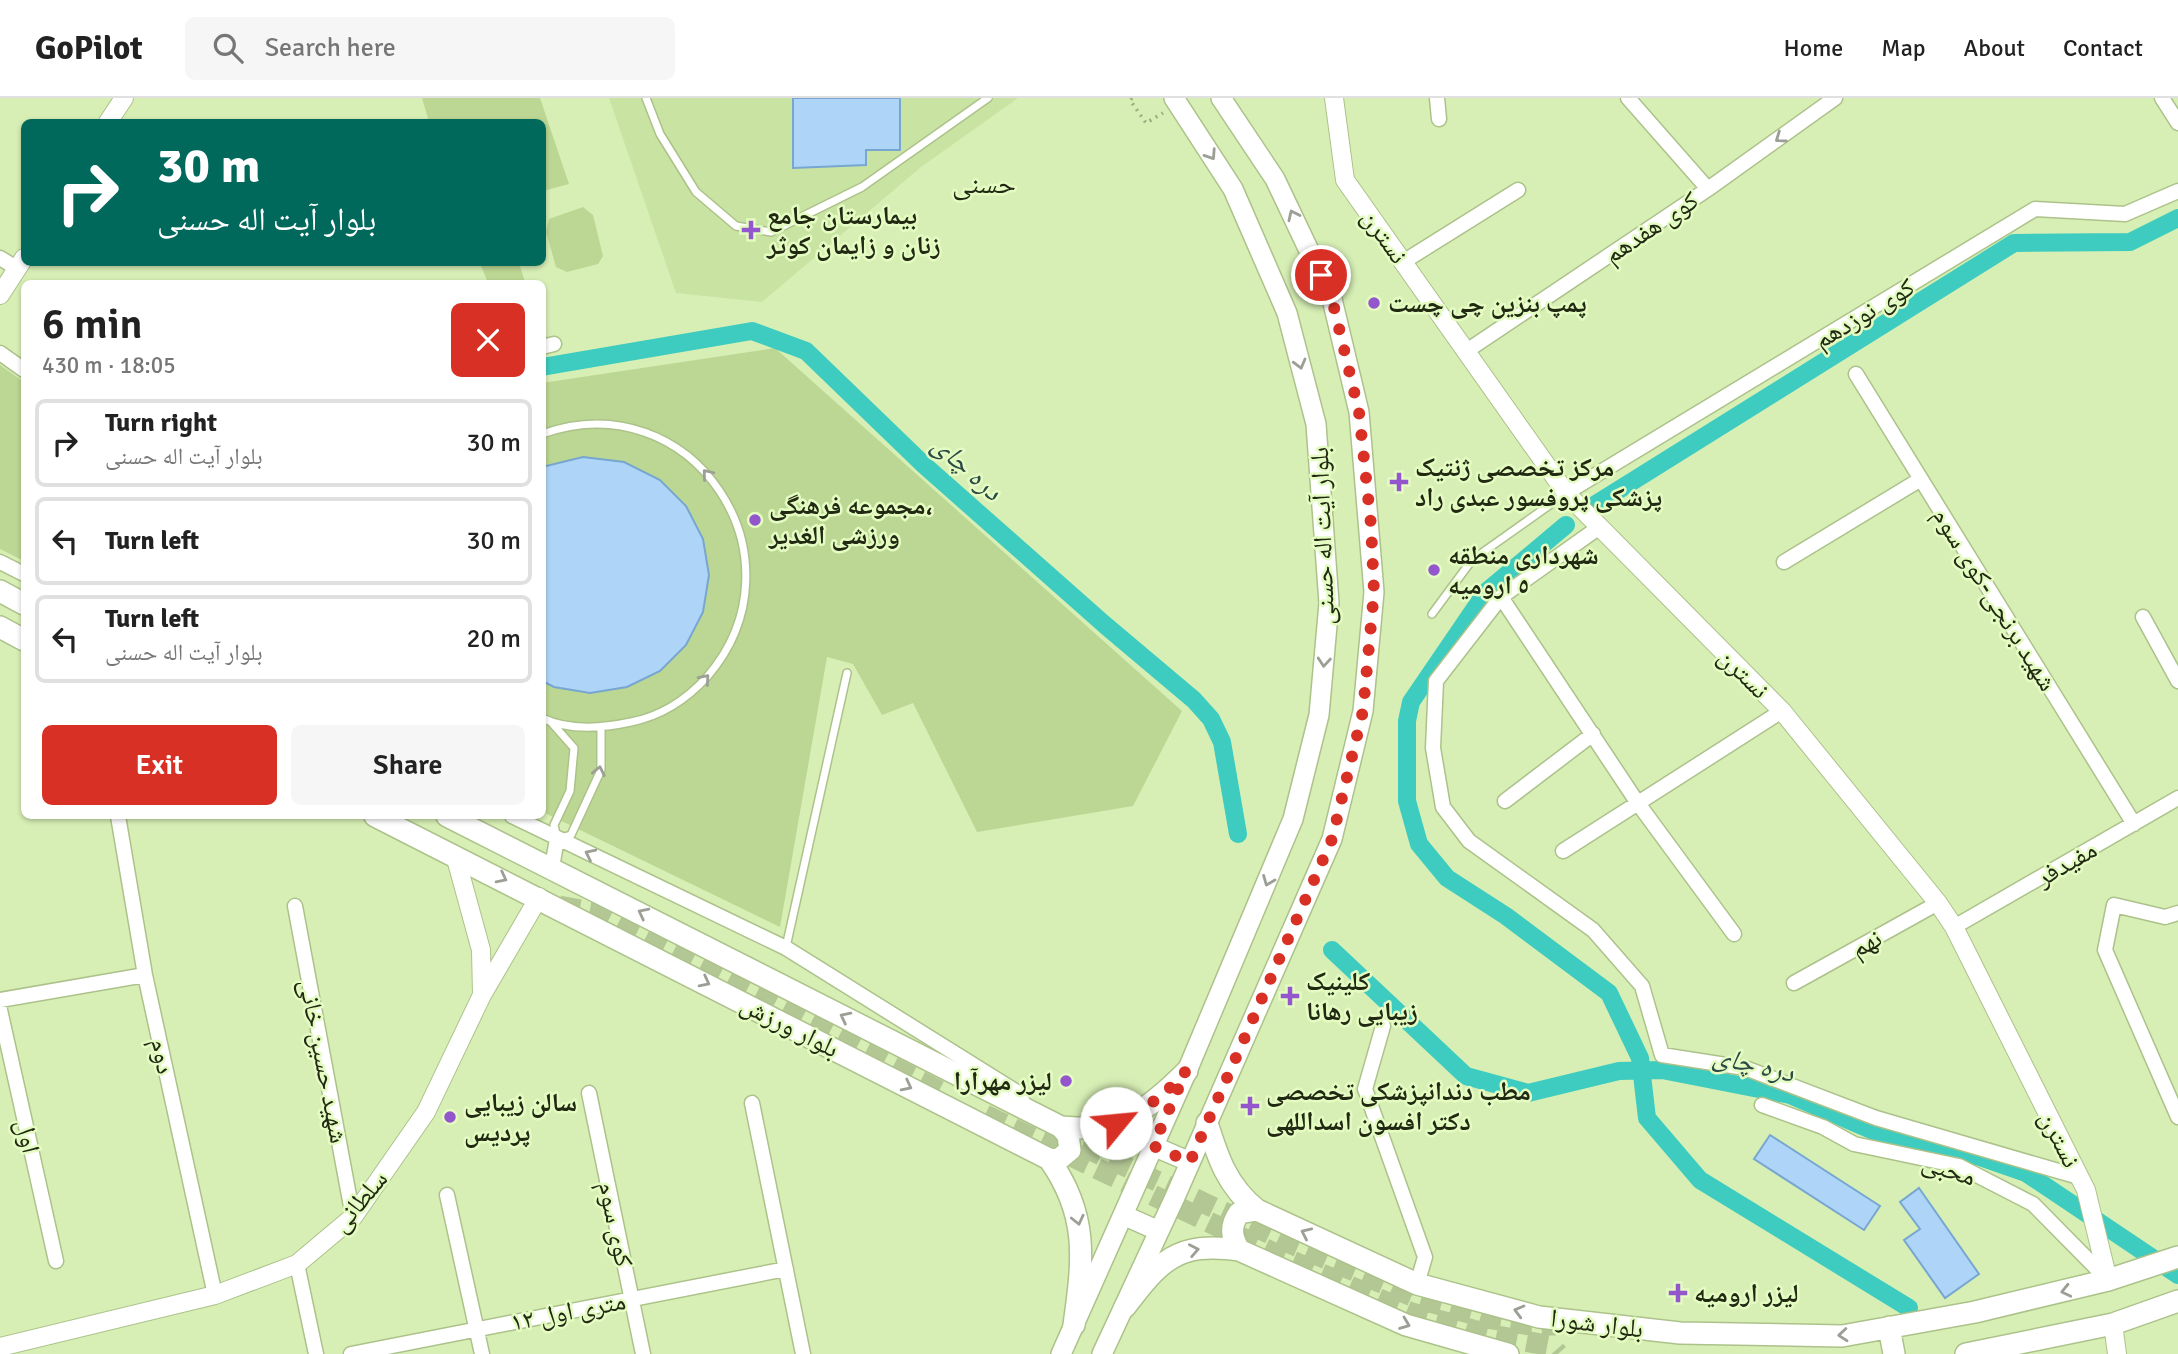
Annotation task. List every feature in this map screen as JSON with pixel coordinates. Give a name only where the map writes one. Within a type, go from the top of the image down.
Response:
[{"type":"main road","name":"بلوار آیت اله حسنی","points":[[1061,1354],[1293,819],[1319,715],[1329,603],[1316,424],[1287,313],[1233,189],[1174,98]]},
{"type":"main road","name":"بلوار آیت اله حسنی","points":[[1102,1354],[1175,1197],[1332,839],[1363,711],[1374,592],[1359,412],[1332,299],[1275,179],[1221,98]]},
{"type":"main road","points":[[0,591],[21,602]]},
{"type":"main road","points":[[0,627],[21,638]]},
{"type":"main road","name":"بلوار ورزش","points":[[381,819],[539,897],[1049,1159]]},
{"type":"main road","name":"بلوار ورزش","points":[[453,819],[1061,1127],[1089,1130],[1116,1123],[1161,1097],[1186,1071]]},
{"type":"main road","name":"بلوار شورا","points":[[1208,1122],[1225,1175],[1239,1196],[1256,1210],[1417,1284],[1539,1317],[1680,1333],[1842,1336],[1975,1312],[2108,1280],[2178,1257]]},
{"type":"main road","points":[[1049,1159],[1058,1160],[1070,1150],[1068,1135],[1061,1127]]},
{"type":"main road","points":[[1153,1146],[1190,1162]]},
{"type":"main road","points":[[1049,1159],[1063,1180],[1080,1228],[1082,1255],[1074,1325]]},
{"type":"main road","points":[[1238,1250],[1231,1231],[1233,1222],[1239,1213],[1256,1210]]},
{"type":"main road","points":[[1123,1215],[1159,1231]]},
{"type":"main road","points":[[1125,1307],[1153,1270],[1169,1256],[1190,1249],[1215,1247],[1238,1250],[1405,1325],[1474,1350],[1508,1354]]},
{"type":"main road","points":[[1966,1354],[2113,1324],[2176,1302]]},
{"type":"main road","points":[[1889,1327],[1894,1354]]},
{"type":"street","points":[[110,119],[124,98]]},
{"type":"street","name":"نسترن","points":[[1334,98],[1345,180],[1566,493],[1783,711],[1938,903],[1954,927],[2082,1183],[2104,1254],[2108,1280]]},
{"type":"street","points":[[1437,98],[1439,119]]},
{"type":"street","points":[[1628,98],[1708,189]]},
{"type":"street","name":"کوی هفدهم","points":[[1465,352],[1708,189],[1835,98]]},
{"type":"street","points":[[2162,98],[2178,123]]},
{"type":"street","points":[[1403,262],[1518,190]]},
{"type":"street","name":"کوی نوزدهم","points":[[1566,493],[2035,209],[2126,214],[2178,191]]},
{"type":"street","points":[[0,258],[21,263],[0,295]]},
{"type":"street","points":[[0,353],[21,368]]},
{"type":"street","name":"شهید برنجی-کوی سوم","points":[[1856,374],[2134,824]]},
{"type":"street","points":[[1784,562],[1921,479]]},
{"type":"street","points":[[1598,528],[1501,597],[1436,681],[1433,748],[1443,807],[1469,841],[1593,930],[1643,986],[1662,1055],[1745,1068],[1876,1118],[2082,1183]]},
{"type":"street","points":[[0,562],[21,572]]},
{"type":"street","points":[[1501,597],[1637,802],[1734,934]]},
{"type":"street","points":[[2143,617],[2178,681]]},
{"type":"street","points":[[1563,851],[1783,711]]},
{"type":"street","points":[[1505,801],[1592,734]]},
{"type":"street","name":"مفیدفر","points":[[1954,927],[2178,798]]},
{"type":"street","name":"دوم","points":[[119,819],[145,975],[215,1295]]},
{"type":"street","points":[[518,819],[786,948],[1020,1094],[1025,1109]]},
{"type":"street","points":[[552,867],[557,839]]},
{"type":"street","points":[[455,855],[481,950],[482,995]]},
{"type":"street","name":"سلطانی","points":[[0,1347],[215,1295],[298,1264],[353,1217],[426,1112],[482,995],[539,897]]},
{"type":"street","name":"نهم","points":[[1794,983],[1938,903]]},
{"type":"street","points":[[2178,913],[2165,917],[2114,905],[2105,950],[2178,1118]]},
{"type":"street","name":"شهید حسین خانی","points":[[295,906],[353,1217]]},
{"type":"street","points":[[0,1000],[145,975]]},
{"type":"street","name":"اول","points":[[0,1010],[56,1261]]},
{"type":"street","points":[[1383,1026],[1365,1089],[1425,1257],[1417,1284]]},
{"type":"street","name":"کوی سوم","points":[[589,1093],[643,1354]]},
{"type":"street","points":[[752,1103],[803,1354]]},
{"type":"street","name":"محبی","points":[[1762,1105],[1823,1127],[1854,1144],[1959,1167],[2033,1204],[2108,1280]]},
{"type":"street","points":[[447,1195],[481,1354]]},
{"type":"street","points":[[298,1264],[316,1354]]},
{"type":"street","name":"۱۲ متری اول","points":[[351,1354],[786,1269]]},
{"type":"street","points":[[2113,1324],[2117,1354]]},
{"type":"lane","points":[[646,98],[660,134],[696,192],[736,226],[771,232],[862,187],[988,98]]},
{"type":"lane","points":[[546,433],[568,425],[619,424],[666,440],[706,470],[734,511],[747,559],[744,609],[725,656],[692,693],[649,719],[601,728],[546,720]]},
{"type":"lane","points":[[1432,614],[1472,560],[1566,493]]},
{"type":"lane","points":[[786,948],[847,673]]},
{"type":"lane","points":[[546,720],[574,748],[570,791],[554,825],[557,839],[571,835],[589,802],[601,770],[601,728]]},
{"type":"path","points":[[1131,99],[1146,123]]},
{"type":"shaded area","points":[[422,98],[540,98],[569,184],[546,190],[546,119],[428,119]]},
{"type":"shaded area","name":"بیمارستان جامع زنان و زایمان کوثر","points":[[609,98],[1018,98],[921,167],[762,302],[676,293]]},
{"type":"shaded area","points":[[583,207],[593,215],[603,256],[598,264],[567,272],[556,267],[546,232],[549,219]]},
{"type":"shaded area","points":[[481,266],[520,266],[524,280],[487,280]]},
{"type":"shaded area","name":"مجموعه فرهنگی، ورزشی الغدیر","points":[[775,348],[1182,711],[1133,806],[977,832],[913,703],[882,715],[853,664],[827,657],[780,927],[546,813],[546,382]]},
{"type":"shaded area","points":[[0,365],[21,380],[21,560],[0,549]]},
{"type":"building","points":[[793,98],[900,98],[900,150],[866,150],[866,165],[793,168]]},
{"type":"building","points":[[583,457],[624,462],[660,480],[686,506],[703,539],[709,575],[703,612],[686,645],[660,671],[627,687],[590,693],[554,687],[546,683],[546,466]]},
{"type":"building","points":[[1770,1135],[1880,1206],[1864,1230],[1754,1159]]},
{"type":"building","points":[[1919,1188],[1979,1274],[1945,1298],[1904,1240],[1920,1229],[1900,1202]]},
{"type":"waterway","points":[[1593,506],[2014,243],[2130,242],[2178,218]]},
{"type":"waterway","name":"دره چای","points":[[546,366],[752,331],[806,351],[924,465],[1194,700],[1211,719],[1222,742],[1238,834]]},
{"type":"waterway","points":[[1566,525],[1486,592],[1411,702],[1407,721],[1407,801],[1419,844],[1447,878],[1506,916],[1609,993],[1640,1058],[1647,1118],[1700,1180],[1909,1308]]},
{"type":"waterway","name":"دره چای","points":[[1332,950],[1466,1076],[1528,1093],[1619,1071],[1662,1070],[1790,1095],[1883,1135],[1980,1157],[2026,1173],[2178,1275]]},
{"type":"tunnel","points":[[559,906],[596,913],[947,1095]]},
{"type":"tunnel","points":[[985,1115],[1278,1255],[1409,1312],[1487,1334],[1551,1346],[1558,1354]]},
{"type":"tunnel","points":[[1054,1133],[1292,1244],[1419,1299],[1486,1318],[1530,1325],[1556,1325]]},
{"type":"place","name":"بیمارستان جامع زنان و زایمان کوثر","points":[[751,230]]},
{"type":"place","name":"پمپ بنزین چى چست","points":[[1374,303]]},
{"type":"place","name":"مرکز تخصصی ژنتیک پزشکی پروفسور عبدی راد","points":[[1399,482]]},
{"type":"place","name":"مجموعه فرهنگی، ورزشی الغدیر","points":[[755,520]]},
{"type":"place","name":"شهردارى منطقه ٥ ارومیه","points":[[1434,570]]},
{"type":"place","name":"کلینیک زیبایی رهانا","points":[[1290,996]]},
{"type":"place","name":"لیزر مهرآرا","points":[[1066,1081]]},
{"type":"place","name":"مطب دندانپزشکی تخصصی دکتر افسون اسداللهی","points":[[1250,1106]]},
{"type":"place","name":"سالن زیبایی پردیس","points":[[450,1117]]},
{"type":"place","name":"لیزر ارومیه","points":[[1678,1293]]},
{"type":"district","name":"حسنی","points":[[984,183]]},
{"type":"route","points":[[1116,1123],[1161,1097],[1186,1071],[1153,1146],[1190,1162],[1332,839],[1363,711],[1374,592],[1371,525],[1359,412],[1332,299],[1321,275]]}]
